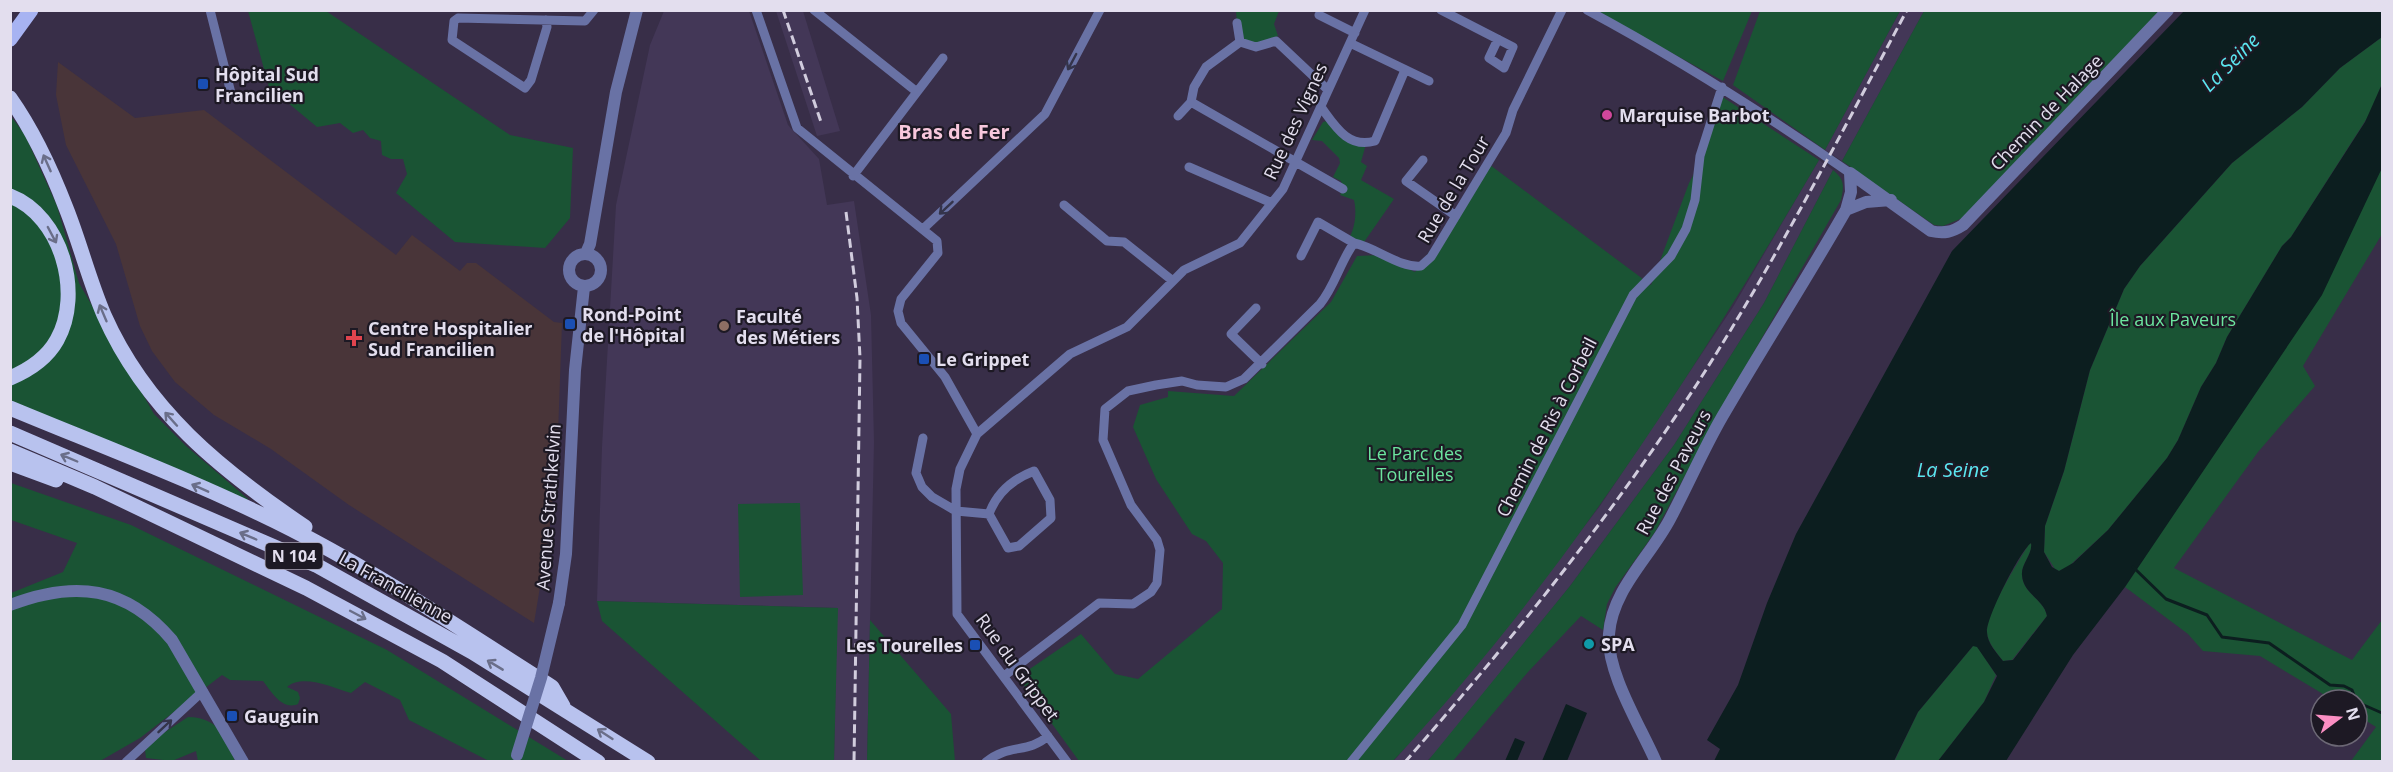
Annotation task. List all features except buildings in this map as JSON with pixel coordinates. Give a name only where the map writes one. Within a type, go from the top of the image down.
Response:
[{"type":"highway","points":[[10,98],[46,159],[104,314],[119,348],[139,379],[160,407],[211,459],[288,516],[339,546],[347,559]]},
{"type":"highway","points":[[10,196],[34,211],[48,227],[60,253],[68,289],[66,316],[57,339],[40,360],[10,378]]},
{"type":"highway","points":[[10,408],[236,505],[347,559],[552,687],[563,706]]},
{"type":"highway","name":"La Francilienne","points":[[10,433],[316,565],[472,652],[563,706],[648,762]]},
{"type":"highway","name":"N 104","points":[[10,451],[95,487],[306,588],[442,661],[598,762]]},
{"type":"highway","points":[[10,463],[84,490],[95,487]]},
{"type":"main road","points":[[10,39],[31,10]]},
{"type":"street","points":[[210,10],[231,93]]},
{"type":"street","points":[[546,20],[547,27],[531,80],[525,88],[452,40],[454,21],[458,18],[546,20],[585,21],[594,10]]},
{"type":"street","points":[[586,254],[590,244],[616,92],[637,10]]},
{"type":"street","points":[[756,10],[797,128],[853,176],[924,228],[937,241],[939,253],[901,299],[899,317],[901,323],[945,377],[977,434]]},
{"type":"street","points":[[814,10],[917,92]]},
{"type":"street","points":[[924,228],[1045,114],[1100,10]]},
{"type":"street","name":"Rue des Vignes","points":[[977,434],[1071,354],[1127,327],[1184,270],[1240,243],[1283,189],[1365,10]]},
{"type":"street","points":[[1441,10],[1498,39]]},
{"type":"street","name":"Rue de la Tour","points":[[1354,243],[1368,246],[1400,263],[1421,267],[1431,257],[1506,134],[1513,110],[1562,10]]},
{"type":"street","points":[[1587,10],[1644,40],[1722,87],[1891,200]]},
{"type":"street","name":"Chemin de Halage","points":[[1891,200],[1931,231],[1947,232],[1963,225],[2168,10]]},
{"type":"street","points":[[1318,15],[1355,33]]},
{"type":"street","points":[[1237,23],[1240,42]]},
{"type":"street","points":[[1240,42],[1256,47],[1276,41],[1328,90]]},
{"type":"street","points":[[1178,116],[1191,102],[1194,87],[1206,67],[1240,42]]},
{"type":"street","points":[[1350,43],[1429,81]]},
{"type":"street","points":[[853,176],[943,58]]},
{"type":"street","points":[[1321,107],[1342,134],[1353,142],[1366,144],[1375,141],[1406,70]]},
{"type":"street","name":"Chemin de Ris à Corbeil","points":[[1351,762],[1462,625],[1633,295],[1671,256],[1681,238],[1695,200],[1700,156],[1722,87]]},
{"type":"street","points":[[1191,102],[1294,163],[1344,189]]},
{"type":"street","points":[[1423,160],[1406,181],[1455,216]]},
{"type":"street","points":[[1188,167],[1272,203]]},
{"type":"street","points":[[1846,210],[1851,192],[1850,173]]},
{"type":"street","points":[[1846,210],[1866,202],[1891,200]]},
{"type":"street","points":[[1064,205],[1107,241],[1124,242],[1173,281]]},
{"type":"street","name":"Rue des Paveurs","points":[[1656,762],[1611,656],[1609,636],[1615,607],[1619,597],[1652,550],[1722,417],[1846,210]]},
{"type":"street","points":[[1004,676],[1099,603],[1132,604],[1151,592],[1157,583],[1160,550],[1156,540],[1131,505],[1103,440],[1105,409],[1128,391],[1182,381],[1197,385],[1226,387],[1244,379],[1262,364],[1330,293],[1340,267],[1354,243],[1318,222],[1301,256]]},
{"type":"street","points":[[586,254],[598,259],[602,269],[599,280],[584,287],[571,279],[569,268],[573,259],[586,254]]},
{"type":"street","name":"Avenue Strathkelvin","points":[[516,758],[541,678],[559,603],[566,554],[575,370],[584,287]]},
{"type":"street","points":[[1256,308],[1231,334],[1262,364]]},
{"type":"street","name":"Rue du Grippet","points":[[977,434],[960,469],[956,489],[957,614],[1067,762]]},
{"type":"street","points":[[923,438],[916,473],[922,487],[932,497],[956,511],[989,514]]},
{"type":"street","points":[[1034,471],[1050,500],[1051,518],[1019,546],[1008,548],[989,514],[994,500],[1016,478],[1034,471]]},
{"type":"street","points":[[10,605],[57,592],[77,590],[97,592],[130,603],[159,625],[172,640],[243,762]]},
{"type":"street","points":[[126,762],[203,691]]},
{"type":"street","name":"Rue du Grippet","points":[[986,762],[1003,749],[1023,748],[1041,742],[1048,736]]},
{"type":"shaded area","name":"Faculté des Métiers","points":[[664,11],[749,11],[788,125],[819,159],[827,205],[854,201],[871,315],[874,442],[867,761],[834,761],[837,608],[597,601],[602,447],[616,205],[650,45]]},
{"type":"shaded area","points":[[776,11],[803,11],[840,131],[817,136]]},
{"type":"shaded area","points":[[1900,11],[1924,11],[1842,161],[1825,150]]},
{"type":"shaded area","name":"Centre Hospitalier Sud Francilien","points":[[58,62],[135,118],[204,110],[396,255],[412,235],[460,271],[467,263],[476,263],[554,322],[562,323],[557,462],[549,533],[534,623],[349,505],[271,449],[214,415],[175,382],[152,351],[140,326],[116,244],[66,145],[56,95]]},
{"type":"shaded area","points":[[1819,160],[1833,170],[1764,303],[1674,445],[1570,586],[1439,749],[1427,761],[1393,762],[1506,628],[1600,506],[1733,307]]},
{"type":"green space","points":[[248,11],[326,11],[510,135],[573,148],[570,218],[545,248],[455,242],[396,193],[407,174],[403,159],[391,159],[382,155],[381,141],[370,138],[363,130],[353,133],[340,123],[317,127],[269,87]]},
{"type":"green space","points":[[1236,11],[1279,11],[1274,24],[1278,36],[1260,43],[1244,42],[1237,23]]},
{"type":"green space","points":[[1595,11],[1752,11],[1723,81]]},
{"type":"green space","points":[[1760,11],[1900,11],[1825,150],[1733,85]]},
{"type":"green space","points":[[1924,11],[2159,11],[1965,217],[1943,226],[1934,225],[1842,161]]},
{"type":"green space","name":"Île aux Paveurs","points":[[2382,37],[2382,84],[2369,115],[2291,237],[2282,246],[2227,337],[2216,363],[2201,387],[2178,440],[2167,458],[2108,530],[2068,567],[2059,571],[2055,569],[2044,552],[2045,526],[2064,471],[2090,370],[2124,289],[2140,266],[2232,163],[2302,107],[2340,68]]},
{"type":"green space","name":"Le Parc des Tourelles","points":[[1721,96],[1819,160],[1674,396],[1569,548],[1513,621],[1393,761],[1079,761],[1018,677],[1081,634],[1115,674],[1138,679],[1222,609],[1223,563],[1206,541],[1192,534],[1156,479],[1133,427],[1140,405],[1168,397],[1168,391],[1234,396],[1331,302],[1357,256],[1380,255],[1415,272],[1490,165],[1651,285],[1689,183],[1705,153]]},
{"type":"green space","points":[[10,115],[25,135],[57,206],[79,283],[154,414],[186,446],[248,499],[245,502],[11,402]]},
{"type":"green space","points":[[1331,120],[1342,134],[1366,144],[1361,162],[1367,166],[1361,180],[1394,199],[1362,245],[1348,240],[1354,226],[1355,205],[1354,200],[1340,195],[1343,189],[1341,181],[1333,177],[1340,163],[1339,158],[1322,141],[1312,140],[1323,122]]},
{"type":"green space","points":[[2382,168],[2382,234],[2303,366],[2315,386],[2258,452],[2174,568],[2352,660],[2382,620],[2382,761],[2351,761],[2361,748],[2369,748],[2369,737],[2376,727],[2369,723],[2369,688],[2313,688],[2260,656],[2203,651],[2188,634],[2125,587],[2197,476]]},
{"type":"green space","points":[[1833,170],[1843,184],[1841,200],[1709,430],[1655,532],[1615,588],[1607,604],[1603,630],[1581,616],[1528,672],[1453,761],[1427,762],[1570,586],[1674,445],[1764,303]]},
{"type":"green space","points":[[11,483],[131,525],[387,650],[568,761],[489,761],[409,720],[400,700],[365,682],[351,693],[310,681],[294,683],[287,687],[298,692],[300,698],[298,704],[287,705],[273,695],[263,681],[230,680],[222,675],[140,738],[100,761],[11,762],[11,593],[63,572],[77,543],[11,520]]},
{"type":"green space","points":[[800,503],[803,595],[740,597],[738,504]]},
{"type":"green space","points":[[2032,543],[2022,571],[2023,582],[2042,605],[2047,616],[2012,660],[2003,661],[1989,640],[1988,624],[2003,588],[2029,544]]},
{"type":"green space","points":[[597,601],[838,608],[834,761],[761,761],[602,621]]},
{"type":"green space","points":[[870,620],[951,714],[955,761],[867,761]]},
{"type":"green space","points":[[1973,646],[1977,646],[1996,675],[1984,702],[1938,761],[1894,762],[1918,712]]},
{"type":"green space","points":[[188,717],[198,718],[214,725],[223,736],[235,761],[198,761],[196,751],[172,761],[146,758],[145,750],[162,734]]},
{"type":"water","name":"La Seine","points":[[2184,11],[2382,11],[2382,37],[2340,68],[2302,107],[2232,163],[2140,266],[2124,289],[2090,370],[2064,471],[2045,526],[2044,552],[2052,567],[2059,571],[2073,563],[2108,530],[2167,458],[2178,440],[2201,387],[2216,363],[2227,337],[2282,246],[2291,237],[2365,122],[2382,84],[2382,168],[2322,295],[2125,587],[2073,655],[2006,761],[1938,761],[1984,702],[1997,676],[1977,647],[1973,646],[1918,712],[1894,761],[1714,761],[1720,749],[1707,740],[1738,685],[1767,603],[1796,534],[1952,251]],"holes":[[[2031,543],[2022,571],[2023,582],[2042,605],[2047,616],[2013,660],[2003,661],[1989,640],[1988,624],[2012,571]]]},
{"type":"water","points":[[1566,704],[1587,713],[1567,761],[1542,761]]},
{"type":"water","points":[[1515,738],[1525,742],[1517,761],[1505,761]]},
{"type":"waterway","points":[[2133,567],[2166,599],[2207,615],[2222,637],[2269,643],[2330,685],[2348,688]]},
{"type":"waterway","points":[[2369,707],[2382,713]]},
{"type":"railway","points":[[783,10],[822,125]]},
{"type":"railway","points":[[1405,762],[1521,625],[1594,531],[1664,434],[1725,339],[1780,246],[1907,10]]},
{"type":"railway","points":[[846,212],[857,298],[860,358],[854,762]]},
{"type":"place","name":"Hôpital Sud Francilien","points":[[203,84]]},
{"type":"place","name":"Marquise Barbot","points":[[1607,115]]},
{"type":"place","name":"Rond-Point de l'Hôpital","points":[[570,324]]},
{"type":"place","name":"Faculté des Métiers","points":[[724,326]]},
{"type":"place","name":"Centre Hospitalier Sud Francilien","points":[[354,338]]},
{"type":"place","name":"Le Grippet","points":[[924,359]]},
{"type":"place","name":"SPA","points":[[1589,644]]},
{"type":"place","name":"Les Tourelles","points":[[975,645]]},
{"type":"place","name":"Gauguin","points":[[232,716]]},
{"type":"district","name":"Bras de Fer","points":[[954,131]]}]
